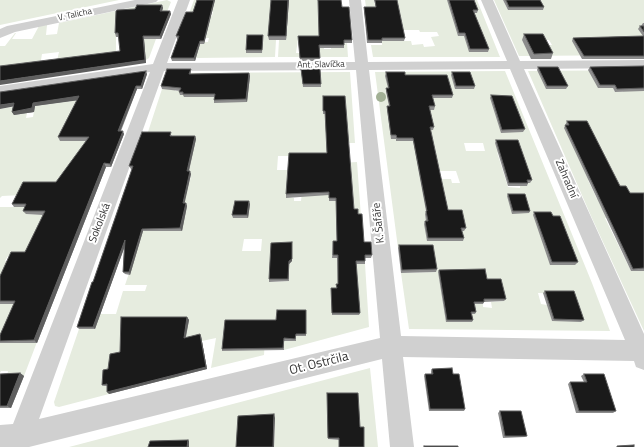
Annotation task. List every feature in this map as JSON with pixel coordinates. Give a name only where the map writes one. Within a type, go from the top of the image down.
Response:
[{"type":"street","name":"V. Talicha","points":[[0,34],[11,29],[152,0]]},
{"type":"street","name":"Sokolská","points":[[12,440],[184,0]]},
{"type":"street","name":"K. Šafáře","points":[[355,0],[402,447]]},
{"type":"street","name":"Zahradní","points":[[487,0],[643,354]]},
{"type":"street","name":"Ant. Slavíčka","points":[[0,90],[159,67],[362,65],[517,66],[644,64]]},
{"type":"street","name":"Ot. Ostrčila","points":[[12,440],[391,346],[643,354]]},
{"type":"shaded area","points":[[0,0],[119,0],[0,25]]},
{"type":"shaded area","points":[[167,0],[171,2],[166,14],[161,14],[163,8],[160,8],[145,39],[156,39],[149,58],[146,60],[122,36],[116,37],[116,55],[57,61],[59,52],[42,54],[40,66],[0,70],[0,46],[5,46],[15,33],[12,39],[32,39],[39,26],[47,25],[46,35],[57,34],[59,23]]},
{"type":"shaded area","points":[[194,0],[199,0],[193,16],[212,16],[213,12],[210,11],[215,0],[272,0],[289,4],[288,0],[318,0],[324,49],[331,49],[347,43],[348,57],[318,57],[313,39],[298,39],[296,53],[304,53],[304,57],[278,57],[279,40],[276,40],[275,57],[196,58],[199,42],[208,42],[209,38],[205,38],[187,19]]},
{"type":"shaded area","points":[[365,0],[374,0],[376,8],[396,0],[477,0],[500,57],[373,57],[371,45],[382,45],[382,41],[411,41],[412,45],[423,44],[424,47],[435,46],[431,37],[439,36],[437,32],[420,32],[419,30],[369,30]]},
{"type":"shaded area","points":[[494,0],[503,0],[508,10],[527,10],[537,0],[644,0],[644,55],[519,56]],"holes":[[[522,40],[549,40],[552,45],[549,45],[542,52],[528,52]]]},
{"type":"shaded area","points":[[644,70],[644,196],[609,218],[605,218],[631,271],[644,271],[644,331],[591,216],[528,71]],"holes":[[[621,78],[623,92],[615,92],[613,88],[598,88]],[[588,180],[621,199],[597,199]]]},
{"type":"shaded area","points":[[505,71],[592,283],[610,331],[409,329],[401,273],[436,272],[398,248],[375,72]],"holes":[[[464,143],[483,143],[485,151],[466,151]],[[497,152],[520,186],[520,188],[508,187]],[[437,171],[456,171],[460,183],[452,183],[451,179],[439,179]],[[425,214],[464,231],[427,224]],[[538,293],[572,294],[552,321],[547,305],[541,304]],[[442,298],[504,301],[491,302],[492,308],[483,307],[483,304],[472,304],[470,314]]]},
{"type":"shaded area","points":[[350,72],[355,143],[348,143],[326,126],[327,157],[341,163],[357,162],[361,217],[336,217],[337,244],[333,244],[332,258],[337,258],[338,264],[365,264],[369,327],[284,350],[284,341],[295,341],[296,336],[306,336],[277,324],[265,339],[264,355],[211,368],[216,338],[202,341],[201,336],[179,347],[181,376],[168,380],[166,352],[109,386],[109,394],[59,407],[55,406],[54,402],[79,329],[95,329],[98,319],[84,314],[116,314],[123,291],[145,291],[147,285],[125,285],[140,241],[110,241],[190,181],[191,174],[188,174],[170,141],[172,135],[147,135],[162,89],[175,89],[175,91],[179,91],[180,89],[168,73]],"holes":[[[278,156],[306,156],[306,170],[277,170]],[[303,181],[301,201],[294,201],[294,198],[286,197]],[[244,239],[262,239],[261,251],[242,251]],[[292,247],[289,264],[289,281],[270,282]]]},
{"type":"shaded area","points":[[81,96],[102,124],[68,180],[22,195],[2,196],[0,198],[0,109],[18,106],[15,115],[27,113],[26,118],[33,117],[35,106],[72,101]]},
{"type":"shaded area","points":[[0,207],[38,207],[26,214],[47,215],[45,255],[8,256],[5,261],[11,261],[0,294]]},
{"type":"shaded area","points":[[0,304],[18,304],[37,342],[24,376],[7,376],[8,371],[1,371],[0,373]]},
{"type":"shaded area","points":[[370,368],[378,447],[364,447],[363,429],[328,439],[339,440],[339,447],[274,447],[275,418],[238,447],[189,447],[189,441],[151,447],[69,447]]},
{"type":"building","points":[[197,0],[214,0],[204,41],[200,41],[194,58],[171,58],[179,36],[176,36],[186,12],[193,12]]},
{"type":"building","points":[[271,0],[288,0],[286,36],[268,36]]},
{"type":"building","points":[[318,0],[341,0],[342,7],[349,7],[352,40],[344,40],[344,45],[319,45],[320,58],[300,58],[298,36],[319,36]]},
{"type":"building","points":[[375,0],[397,0],[405,38],[382,38],[382,40],[368,40],[364,7],[376,7]]},
{"type":"building","points":[[449,0],[474,0],[478,10],[473,10],[489,49],[470,49],[465,33],[459,33]]},
{"type":"building","points":[[506,0],[540,0],[544,7],[509,7]]},
{"type":"building","points":[[137,5],[162,5],[160,11],[170,11],[160,36],[143,36],[145,60],[0,81],[0,66],[120,51],[118,33],[115,33],[116,11],[135,9]]},
{"type":"building","points":[[640,26],[644,26],[644,32]]},
{"type":"building","points":[[524,34],[543,34],[553,53],[534,54]]},
{"type":"building","points":[[247,35],[263,35],[262,50],[246,50]]},
{"type":"building","points":[[644,36],[644,56],[584,56],[573,38]]},
{"type":"building","points":[[644,66],[644,88],[617,89],[615,85],[600,85],[590,67]]},
{"type":"building","points":[[538,67],[558,67],[568,86],[547,86]]},
{"type":"building","points":[[167,69],[191,69],[189,74],[249,73],[246,99],[214,100],[215,94],[183,94],[183,92],[179,92],[181,88],[161,86]]},
{"type":"building","points":[[301,69],[320,69],[321,84],[303,84]]},
{"type":"building","points":[[146,71],[141,86],[136,86],[118,131],[123,131],[110,164],[104,163],[34,340],[0,341],[0,335],[15,301],[0,301],[0,276],[11,252],[25,252],[45,211],[23,211],[26,204],[12,204],[23,182],[56,182],[89,137],[58,137],[79,96],[33,103],[32,108],[12,112],[14,103],[0,105],[0,92]]},
{"type":"building","points":[[386,72],[405,72],[405,75],[447,75],[453,95],[432,95],[435,106],[429,106],[434,127],[430,127],[448,210],[462,210],[466,228],[461,228],[464,238],[428,238],[425,221],[428,221],[427,211],[413,138],[397,138],[396,135],[391,135],[387,106],[390,106],[386,88],[389,88]]},
{"type":"building","points":[[452,72],[470,72],[475,86],[456,86]]},
{"type":"building","points":[[491,95],[512,96],[525,129],[502,130]]},
{"type":"building","points":[[323,96],[345,96],[354,209],[358,209],[358,214],[362,214],[364,242],[371,242],[372,255],[365,255],[365,261],[356,261],[360,313],[332,313],[331,288],[337,288],[336,284],[338,284],[338,255],[333,255],[333,241],[337,241],[336,198],[329,198],[329,192],[286,194],[289,153],[327,153]]},
{"type":"building","points":[[567,121],[587,121],[620,186],[626,186],[630,193],[644,193],[644,268],[633,269],[565,125],[569,125]]},
{"type":"building","points":[[142,132],[171,132],[170,136],[195,136],[187,171],[190,171],[183,203],[186,203],[180,228],[142,229],[129,272],[123,272],[125,240],[93,327],[77,327],[133,166],[129,166]]},
{"type":"building","points":[[496,140],[518,140],[532,180],[527,180],[528,183],[509,183]]},
{"type":"building","points":[[508,194],[525,194],[530,211],[513,211]]},
{"type":"building","points":[[235,201],[249,201],[247,215],[232,215]]},
{"type":"building","points":[[534,212],[551,212],[553,216],[560,216],[578,262],[552,262]]},
{"type":"building","points":[[292,242],[292,259],[289,261],[288,279],[269,279],[271,243]]},
{"type":"building","points":[[399,245],[433,245],[437,269],[402,270]]},
{"type":"building","points":[[485,269],[487,279],[501,279],[506,299],[484,299],[484,302],[474,302],[476,312],[471,312],[473,320],[447,320],[439,270]]},
{"type":"building","points":[[545,291],[574,291],[584,320],[554,319]]},
{"type":"building","points":[[277,310],[306,310],[306,334],[296,334],[295,339],[284,338],[283,348],[222,349],[225,320],[276,320]]},
{"type":"building","points":[[121,317],[187,317],[184,338],[200,334],[206,367],[107,392],[107,384],[102,385],[103,370],[108,369],[110,354],[120,352]]},
{"type":"building","points":[[452,368],[453,374],[459,374],[465,409],[430,409],[425,374],[433,374],[432,369]]},
{"type":"building","points":[[20,373],[7,406],[0,406],[0,374]]},
{"type":"building","points":[[584,374],[604,374],[616,411],[579,411],[570,382],[587,382]]},
{"type":"building","points":[[327,393],[358,393],[360,427],[364,427],[364,447],[339,447],[339,438],[328,438]]},
{"type":"building","points":[[500,411],[521,411],[527,436],[505,436]]},
{"type":"building","points":[[274,414],[273,447],[236,447],[238,416]]},
{"type":"building","points":[[188,440],[187,447],[148,447],[150,441]]},
{"type":"building","points":[[634,445],[634,447],[617,447],[617,446]]},
{"type":"building","points":[[458,446],[458,447],[424,447]]}]
